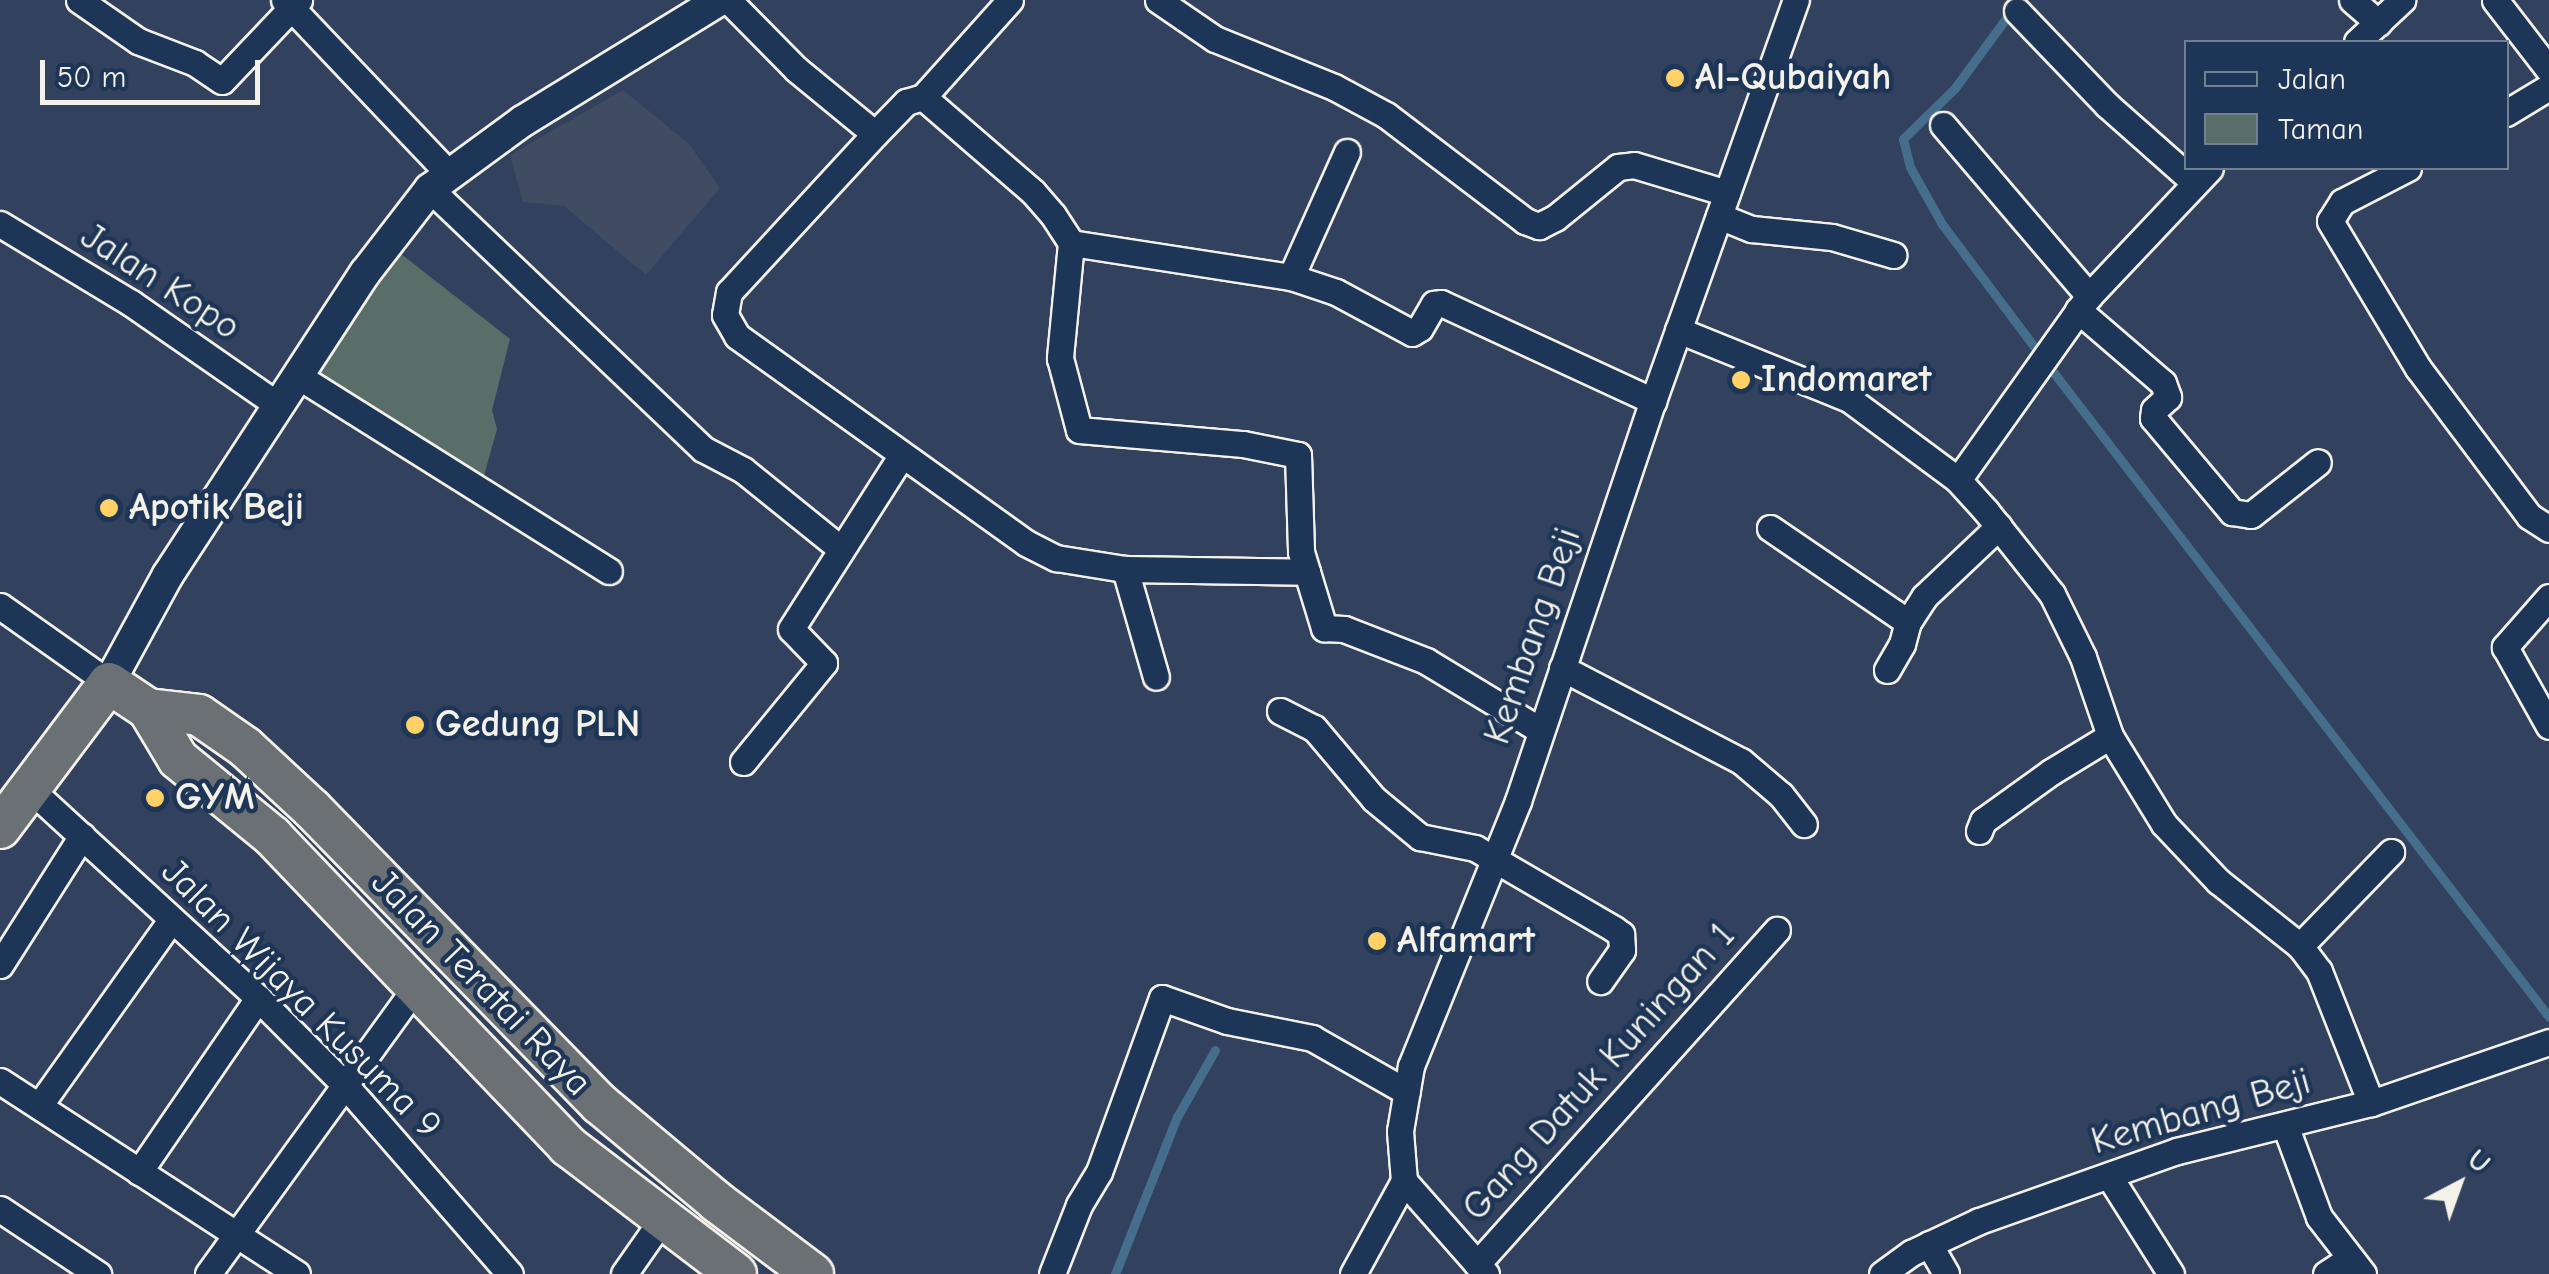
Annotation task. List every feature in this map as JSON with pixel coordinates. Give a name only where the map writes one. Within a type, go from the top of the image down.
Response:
[{"type":"highway","name":"Jalan Teratai Raya","points":[[110,683],[148,709],[178,758],[272,836],[568,1146],[661,1221],[736,1274]]},
{"type":"highway","points":[[0,828],[110,683]]},
{"type":"highway","name":"Jalan Teratai Raya","points":[[148,709],[199,715],[245,747],[312,809],[600,1104],[717,1202],[813,1274]]},
{"type":"street","points":[[79,0],[138,42],[195,63],[222,81],[290,2],[439,181],[703,449],[743,470],[840,549]]},
{"type":"street","points":[[0,606],[110,683],[168,575],[278,405],[376,258],[439,181],[720,0]]},
{"type":"street","points":[[728,0],[796,69],[875,134]]},
{"type":"street","points":[[1010,0],[923,97],[906,102],[729,292],[725,315],[737,336],[1026,543],[1056,558],[1125,569],[1283,568],[1307,572]]},
{"type":"street","points":[[1158,0],[1215,39],[1334,88],[1386,115],[1525,221],[1538,226],[1554,218],[1618,167],[1634,165],[1723,205],[1752,228],[1832,238],[1893,255]]},
{"type":"street","name":"Kembang Beji","points":[[1404,1181],[1400,1131],[1417,1050],[1496,859],[1796,0]]},
{"type":"street","points":[[2352,0],[2378,22]]},
{"type":"street","points":[[2359,40],[2402,0]]},
{"type":"street","points":[[2495,0],[2549,70]]},
{"type":"street","points":[[2017,11],[2107,105],[2184,162]]},
{"type":"street","points":[[2509,111],[2549,87]]},
{"type":"street","points":[[923,97],[1034,192],[1072,243],[1060,358],[1080,430],[1243,444],[1298,455],[1301,552],[1324,628],[1344,629],[1426,660],[1540,730]]},
{"type":"street","points":[[1944,126],[2084,303],[2163,383],[2168,397],[2154,410],[2153,418],[2232,512],[2250,515],[2318,462]]},
{"type":"street","points":[[1291,277],[1347,152]]},
{"type":"street","points":[[2404,170],[2342,202],[2330,221],[2418,368],[2529,516],[2549,529]]},
{"type":"street","points":[[1958,480],[2057,336],[2202,175]]},
{"type":"street","name":"Jalan Kopo","points":[[0,224],[131,303],[278,405]]},
{"type":"street","points":[[1072,243],[1291,277],[1336,292],[1412,333],[1420,328],[1434,304],[1442,302],[1653,402]]},
{"type":"street","points":[[1678,330],[1838,392],[1958,480],[2052,594],[2083,657],[2110,736],[2180,842],[2218,880],[2300,946],[2329,990],[2370,1103]]},
{"type":"street","points":[[298,376],[609,571]]},
{"type":"street","points":[[743,762],[824,662],[791,629],[902,456]]},
{"type":"street","points":[[1887,670],[1924,597],[1999,526]]},
{"type":"street","points":[[1770,528],[1908,622]]},
{"type":"street","points":[[1125,569],[1156,677]]},
{"type":"street","points":[[2549,597],[2509,640],[2505,652],[2549,726]]},
{"type":"street","points":[[1562,668],[1740,762],[1781,796],[1804,824]]},
{"type":"street","points":[[1280,711],[1314,728],[1374,799],[1420,838],[1440,844],[1462,844],[1496,859],[1620,934],[1622,950],[1600,982]]},
{"type":"street","points":[[1979,831],[1983,821],[2110,736]]},
{"type":"street","name":"Jalan Wijaya Kusuma 9","points":[[29,788],[258,998],[344,1086],[510,1274]]},
{"type":"street","points":[[0,965],[82,836]]},
{"type":"street","points":[[2300,946],[2391,852]]},
{"type":"street","points":[[39,1106],[172,918]]},
{"type":"street","name":"Gang Datuk Kuningan 1","points":[[1481,1269],[1777,930]]},
{"type":"street","points":[[208,1274],[416,987]]},
{"type":"street","points":[[139,1172],[258,998]]},
{"type":"street","points":[[1052,1274],[1079,1205],[1099,1172],[1162,998],[1228,1021],[1312,1038],[1406,1092]]},
{"type":"street","name":"Kembang Beji","points":[[1882,1274],[1928,1244],[1978,1221],[2177,1151],[2370,1103],[2549,1042]]},
{"type":"street","points":[[0,1081],[297,1274]]},
{"type":"street","points":[[2285,1125],[2319,1217],[2356,1267],[2326,1274]]},
{"type":"street","points":[[2109,1176],[2171,1274]]},
{"type":"street","points":[[1352,1274],[1404,1181],[1481,1269]]},
{"type":"street","points":[[0,1209],[98,1274]]},
{"type":"street","points":[[624,1274],[661,1221]]},
{"type":"street","points":[[1928,1244],[1946,1274]]},
{"type":"shaded area","points":[[623,90],[689,144],[720,188],[646,275],[564,206],[523,202],[510,155]]},
{"type":"green space","points":[[387,243],[510,339],[492,410],[497,429],[480,490],[298,376]]},
{"type":"waterway","points":[[2012,10],[1955,88],[1903,139],[1910,167],[1942,224],[2054,373],[2549,1017]]},
{"type":"waterway","points":[[1115,1274],[1177,1117],[1215,1050]]},
{"type":"place","name":"Al-Qubaiyah","points":[[1675,78]]},
{"type":"place","name":"Indomaret","points":[[1741,380]]},
{"type":"place","name":"Apotik Beji","points":[[109,508]]},
{"type":"place","name":"Gedung PLN","points":[[415,725]]},
{"type":"place","name":"GYM","points":[[155,798]]},
{"type":"place","name":"Alfamart","points":[[1377,941]]}]
